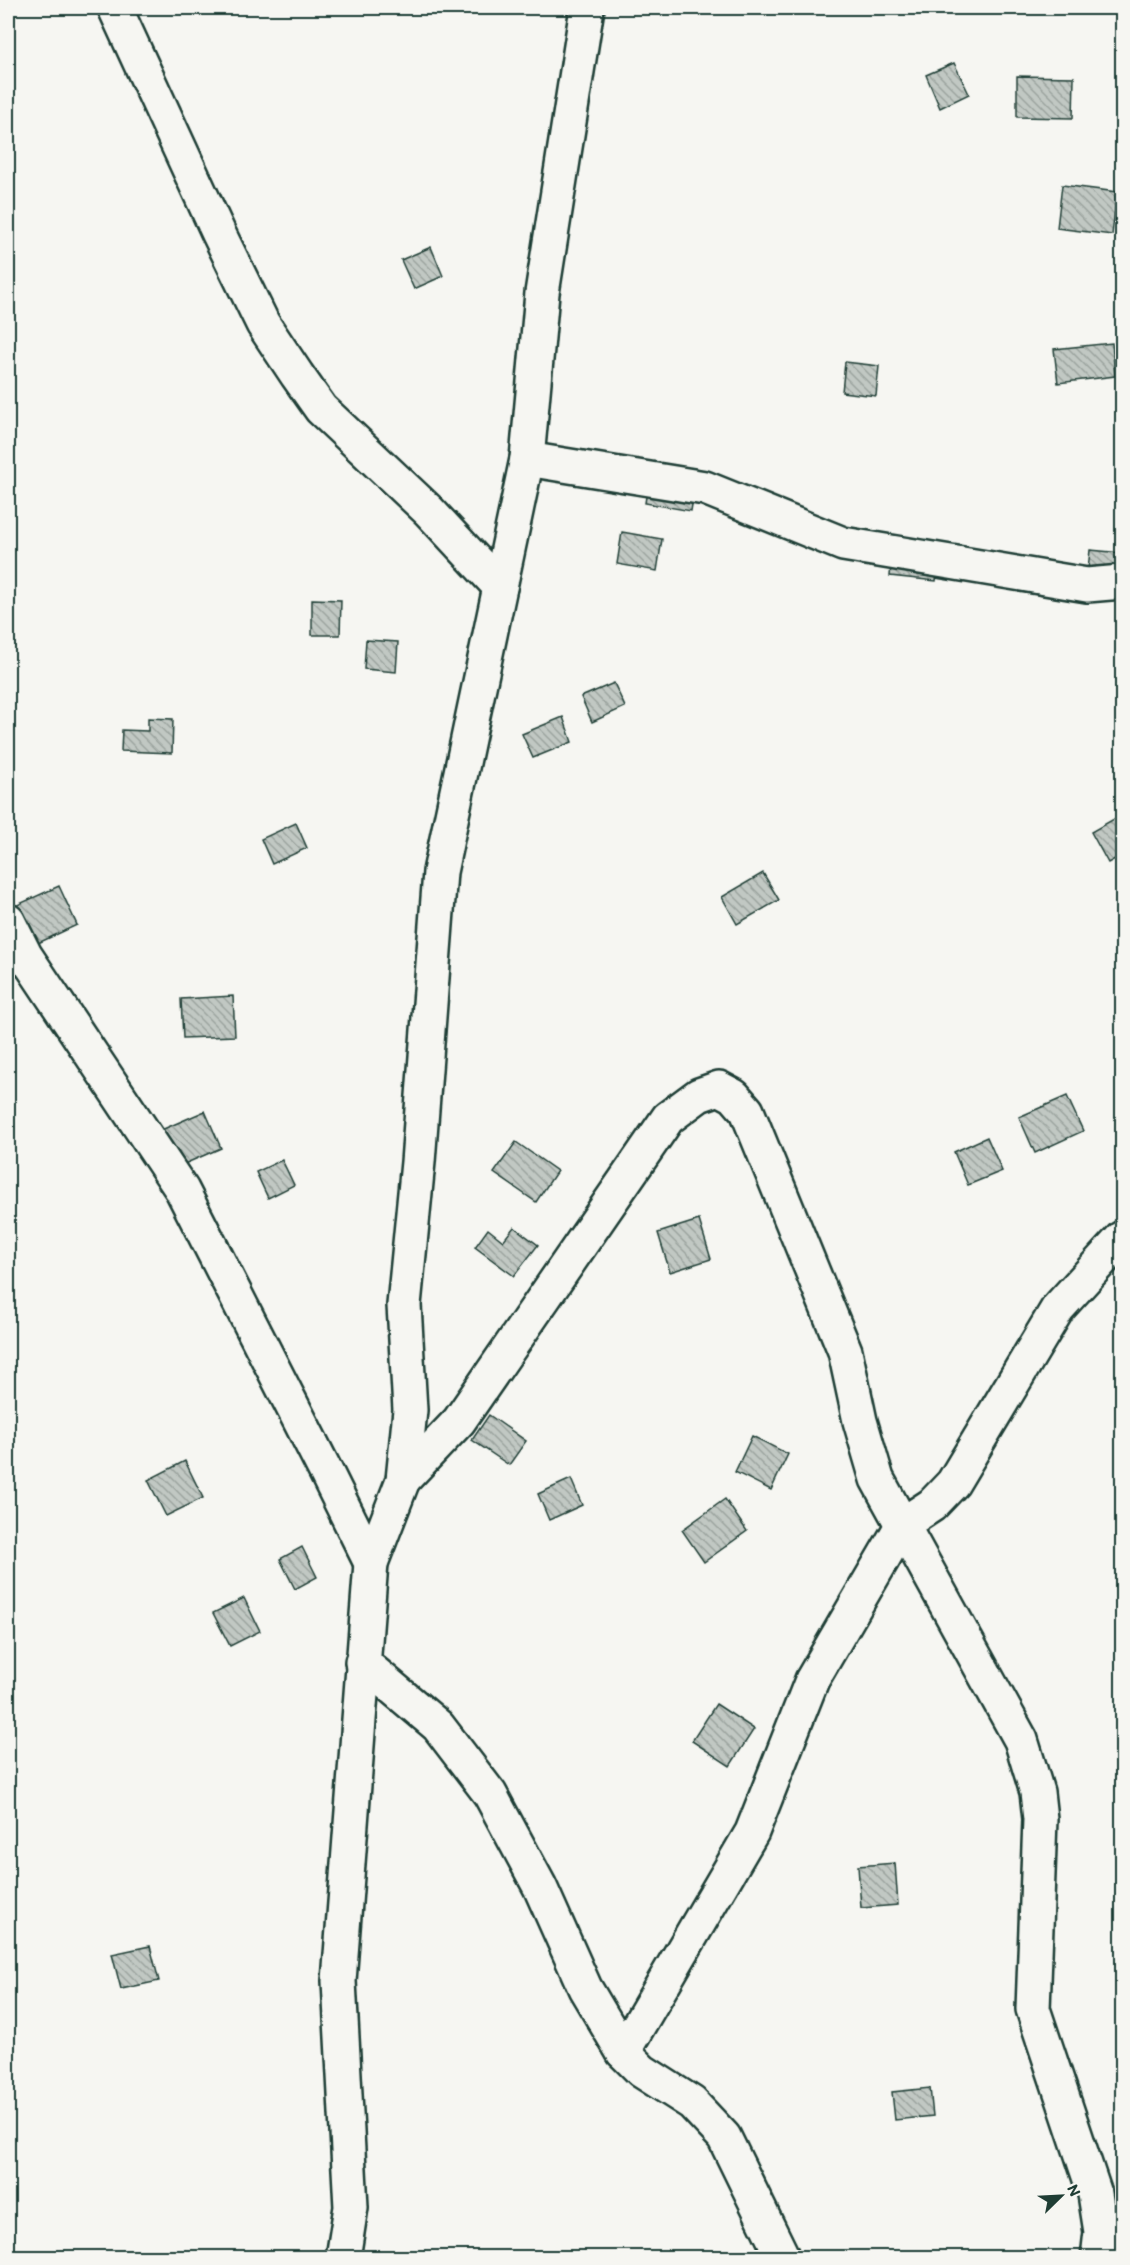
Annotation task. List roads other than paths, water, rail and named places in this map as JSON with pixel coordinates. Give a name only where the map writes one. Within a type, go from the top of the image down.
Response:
[{"type":"street","points":[[115,8],[263,324],[321,409],[429,512],[500,587]]},
{"type":"street","points":[[343,2258],[351,2207],[339,1981],[371,1563],[403,1480],[410,1410],[404,1305],[418,1162],[440,872],[527,459],[542,293],[587,8]]},
{"type":"street","points":[[527,459],[705,488],[843,544],[1087,585],[1122,582]]},
{"type":"street","points":[[8,921],[25,955],[182,1190],[371,1563]]},
{"type":"street","points":[[403,1480],[459,1421],[668,1118],[699,1095],[719,1088],[734,1096],[747,1111],[845,1351],[860,1421],[877,1479],[1021,1740],[1037,1792],[1040,1819],[1033,2009],[1095,2194],[1101,2232],[1098,2258]]},
{"type":"street","points":[[623,2052],[752,1832],[812,1680],[903,1524],[932,1505],[952,1483],[1058,1308],[1122,1238]]},
{"type":"street","points":[[362,1662],[438,1726],[490,1794],[540,1887],[585,1988],[623,2052],[642,2071],[693,2103],[724,2137],[783,2258]]}]
